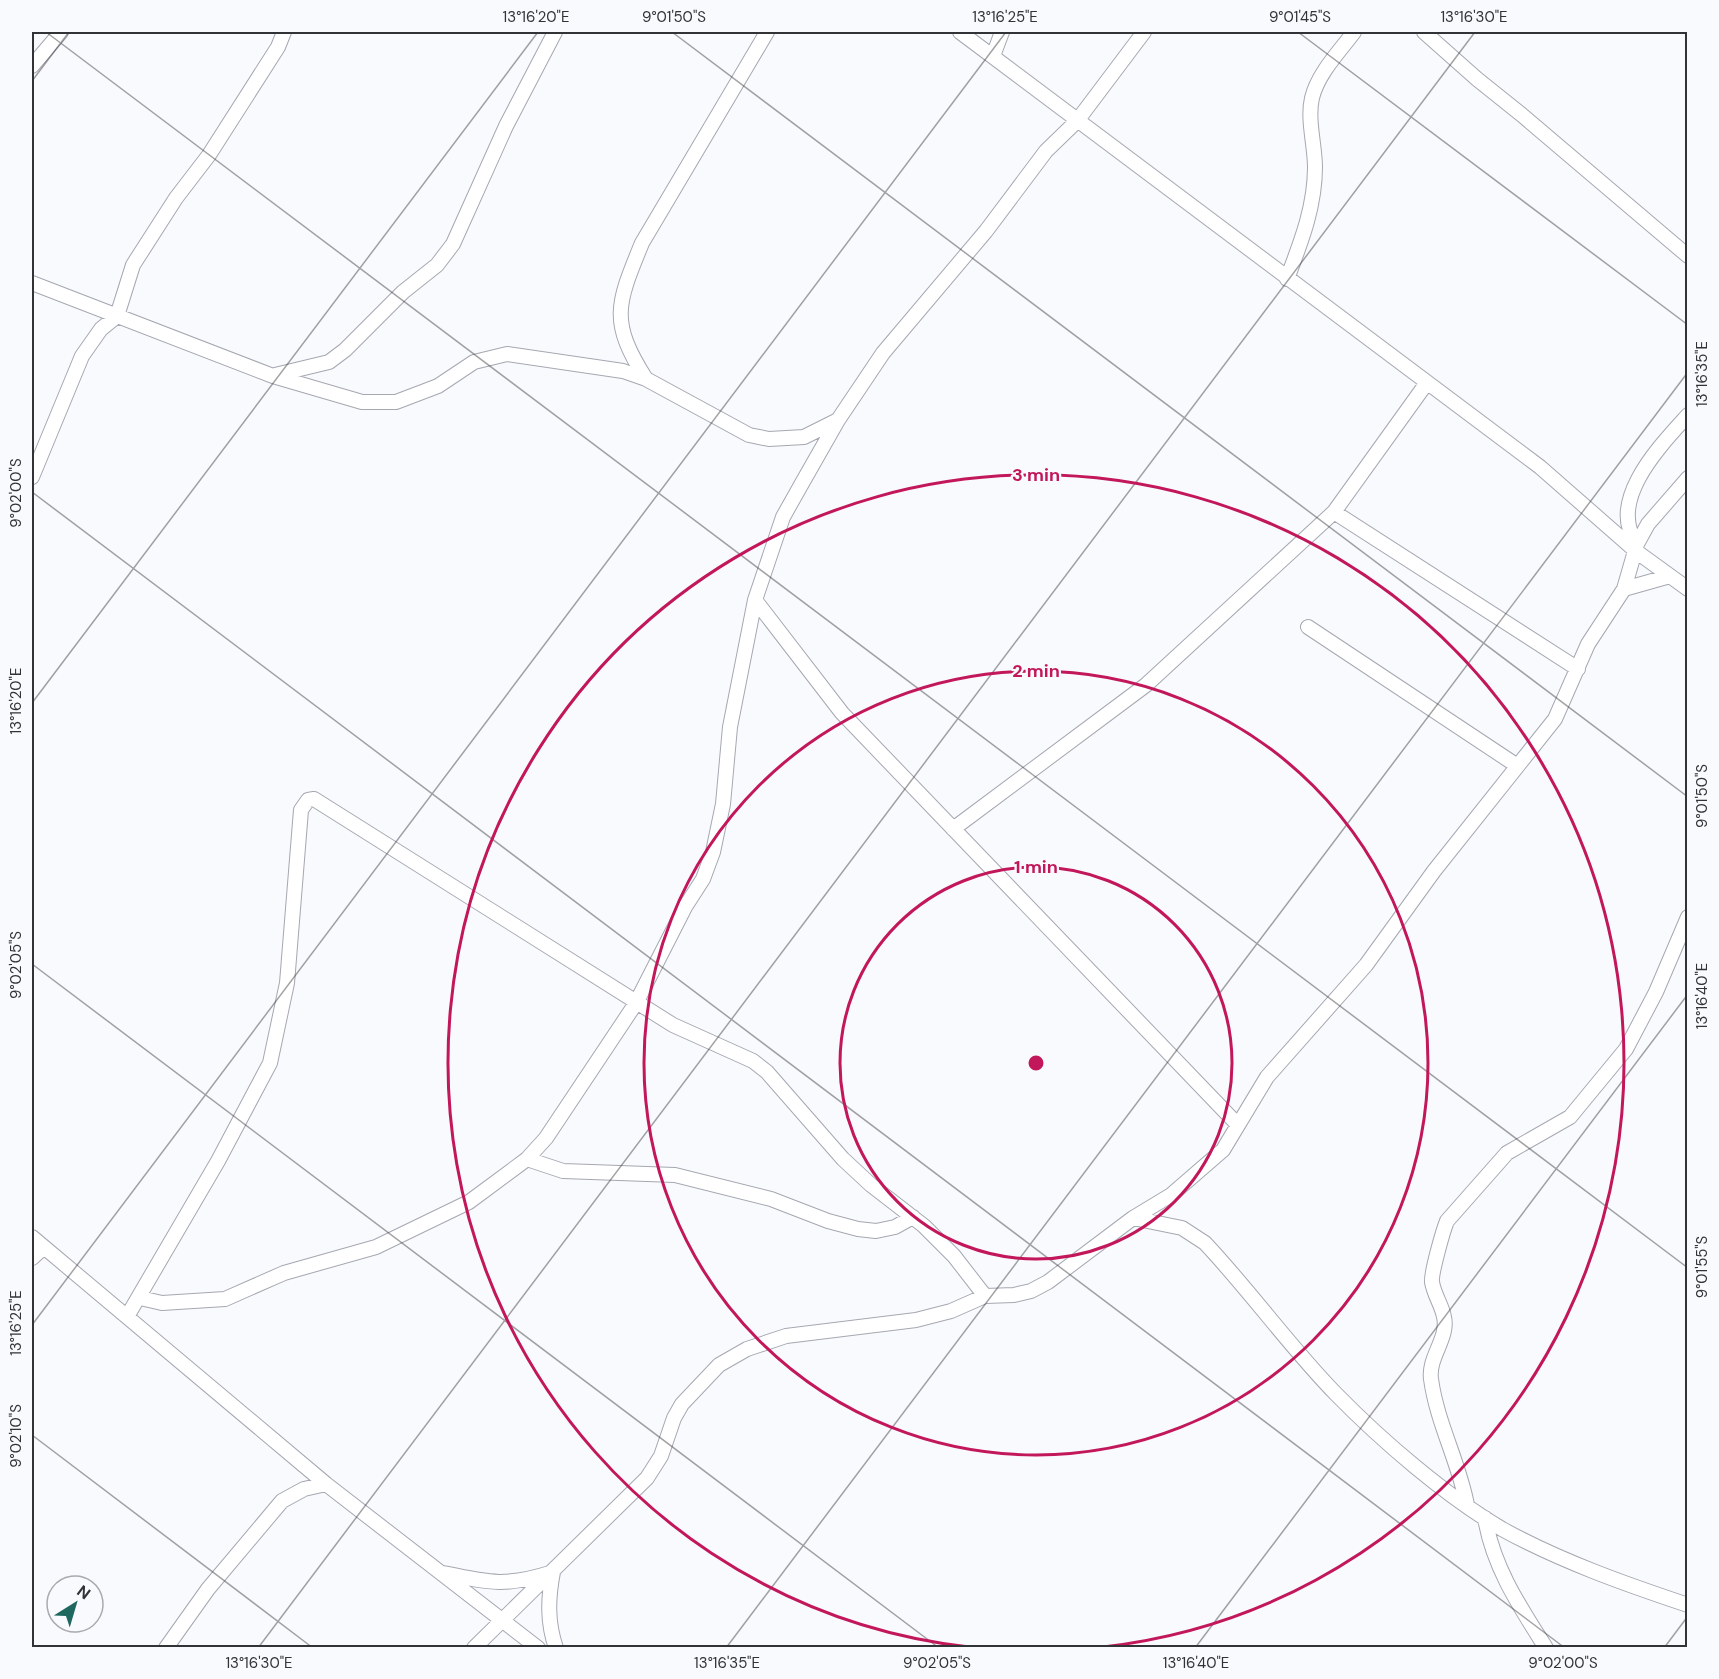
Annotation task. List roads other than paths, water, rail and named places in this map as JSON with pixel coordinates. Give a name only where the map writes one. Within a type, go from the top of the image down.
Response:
[{"type":"street","points":[[32,66],[61,32]]},
{"type":"street","points":[[32,477],[82,356],[101,329],[117,316],[133,265],[176,198],[209,155],[278,47],[284,32]]},
{"type":"street","points":[[273,376],[329,362],[345,350],[446,254],[463,225],[506,126],[555,32]]},
{"type":"street","points":[[646,380],[628,351],[620,325],[620,305],[628,276],[642,243],[767,32]]},
{"type":"street","points":[[960,32],[1540,468],[1688,589]]},
{"type":"street","points":[[993,56],[1002,32]]},
{"type":"street","points":[[140,1298],[162,1303],[225,1299],[284,1273],[355,1255],[425,1225],[469,1202],[527,1159],[546,1138],[636,1003],[685,907],[703,879],[713,852],[723,804],[730,727],[755,600],[783,517],[838,420],[896,337],[986,231],[1046,150],[1077,121],[1144,32]]},
{"type":"street","points":[[1287,279],[1307,225],[1313,198],[1315,168],[1311,100],[1315,87],[1354,32]]},
{"type":"street","points":[[1424,32],[1688,255]]},
{"type":"street","points":[[32,284],[273,376],[362,402],[396,402],[438,386],[474,362],[507,354],[606,368],[646,380],[749,435],[791,440],[804,437],[838,420]]},
{"type":"street","points":[[953,829],[1146,685],[1334,512],[1426,384]]},
{"type":"street","points":[[1637,548],[1630,535],[1628,519],[1634,488],[1648,460],[1688,415]]},
{"type":"street","points":[[474,1647],[553,1572],[655,1469],[682,1404],[719,1365],[747,1349],[786,1336],[916,1320],[985,1296],[1014,1295],[1048,1282],[1133,1218],[1171,1194],[1223,1150],[1267,1077],[1366,965],[1516,765],[1555,719],[1588,644],[1624,590],[1637,548],[1656,512],[1688,478]]},
{"type":"street","points":[[1334,512],[1578,669]]},
{"type":"street","points":[[1624,590],[1670,576]]},
{"type":"street","points":[[755,600],[842,713],[1238,1125]]},
{"type":"street","points":[[1308,627],[1516,765]]},
{"type":"street","points":[[128,1315],[219,1161],[270,1063],[287,983],[301,810],[308,800],[322,802],[636,1003],[700,1039],[753,1061],[767,1072],[854,1171],[913,1217],[954,1256],[985,1296]]},
{"type":"street","points":[[1467,1505],[1461,1474],[1442,1429],[1431,1376],[1432,1364],[1444,1327],[1444,1317],[1432,1280],[1443,1231],[1447,1221],[1496,1162],[1515,1147],[1529,1143],[1570,1117],[1626,1049],[1656,992],[1688,917]]},
{"type":"street","points":[[527,1159],[563,1170],[675,1175],[771,1199],[828,1221],[858,1229],[876,1231],[895,1227],[913,1217]]},
{"type":"street","points":[[1133,1218],[1182,1228],[1200,1238],[1337,1395],[1427,1475],[1485,1518],[1543,1549],[1637,1588],[1688,1605]]},
{"type":"street","points":[[32,1237],[128,1315],[197,1377],[237,1407],[326,1484],[437,1572],[538,1647]]},
{"type":"street","points":[[32,1258],[44,1247]]},
{"type":"street","points":[[166,1647],[208,1589],[282,1501],[298,1491],[326,1484]]},
{"type":"street","points":[[1485,1518],[1490,1545],[1505,1581],[1546,1647]]},
{"type":"street","points":[[437,1572],[500,1583],[520,1583],[553,1572]]},
{"type":"street","points":[[553,1572],[549,1623],[556,1647]]}]
